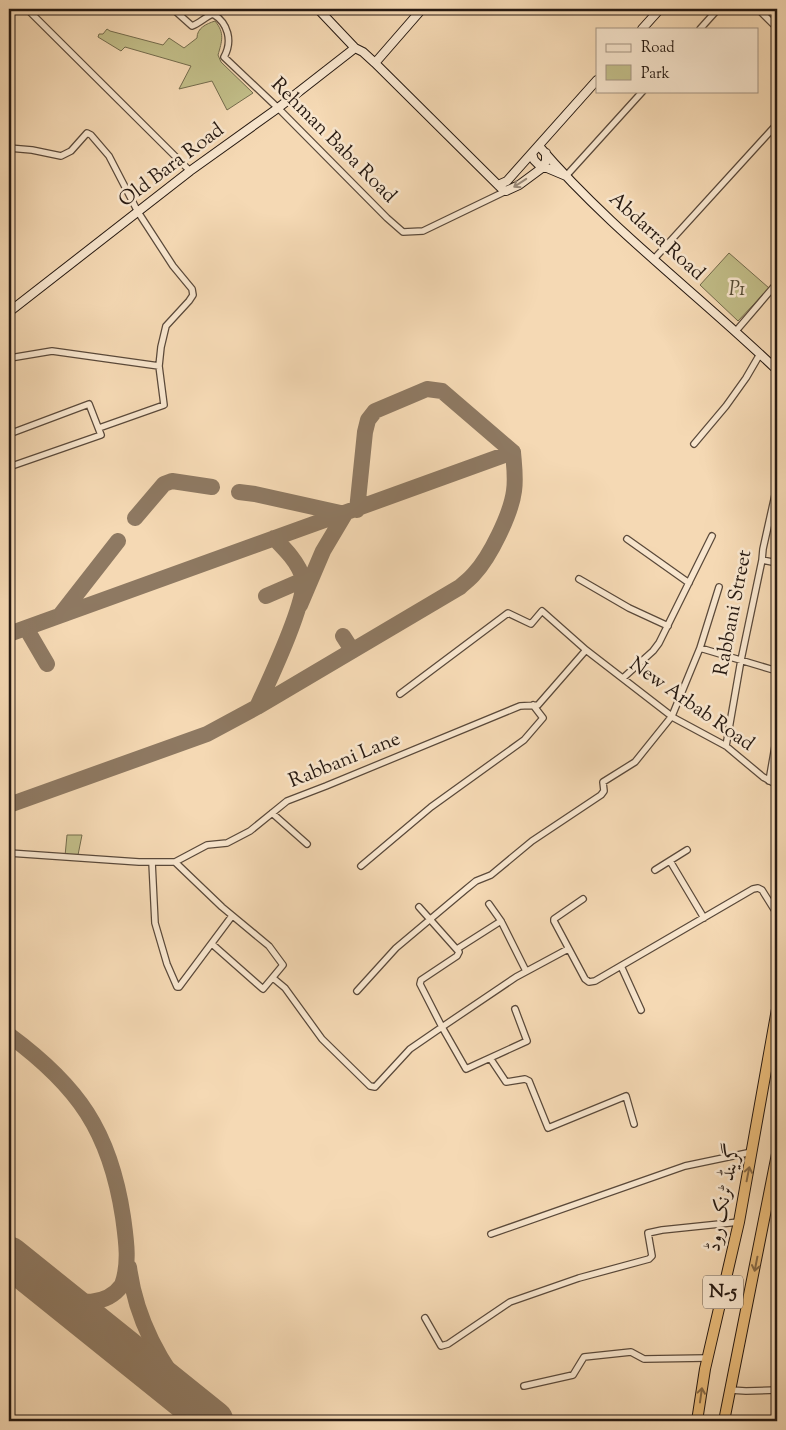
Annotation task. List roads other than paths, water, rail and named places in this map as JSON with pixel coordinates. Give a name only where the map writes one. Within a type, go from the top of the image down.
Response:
[{"type":"highway","name":"گرینڈ ٹرنک روڈ","points":[[697,1421],[707,1358],[739,1222],[777,1010]]},
{"type":"highway","name":"N-5","points":[[724,1421],[777,1154]]},
{"type":"street","points":[[27,9],[190,172]]},
{"type":"street","name":"Rehman Baba Road","points":[[173,9],[192,26],[213,14],[223,22],[228,32],[227,49],[224,57],[403,232],[423,231],[506,191]]},
{"type":"street","points":[[318,9],[355,48],[363,52],[375,63],[506,191],[519,185],[542,168],[546,161],[546,153]]},
{"type":"street","points":[[375,63],[422,9]]},
{"type":"street","points":[[643,28],[660,9]]},
{"type":"street","points":[[701,28],[718,9]]},
{"type":"street","points":[[758,9],[777,28]]},
{"type":"street","name":"Old Bara Road","points":[[9,312],[190,172],[278,108],[355,48]]},
{"type":"street","points":[[498,185],[505,182],[539,146],[596,81]]},
{"type":"street","points":[[532,153],[534,160],[542,168],[548,168],[566,176],[642,92]]},
{"type":"street","points":[[654,259],[777,124]]},
{"type":"street","points":[[9,148],[32,150],[61,156],[71,151],[87,133],[91,135],[109,156],[138,212],[173,266],[192,289],[193,295],[166,326],[161,346],[158,366],[164,405],[99,428]]},
{"type":"street","name":"Abdarra Road","points":[[539,146],[566,176],[654,259],[777,370]]},
{"type":"street","points":[[736,331],[777,283]]},
{"type":"street","points":[[9,354],[10,358],[52,351],[158,366]]},
{"type":"street","points":[[694,444],[726,406],[760,354]]},
{"type":"street","points":[[9,434],[89,404],[101,435],[9,468]]},
{"type":"street","name":"Rabbani Street","points":[[726,746],[741,660],[762,560],[762,549],[777,486]]},
{"type":"street","points":[[623,678],[653,652],[659,643],[712,536]]},
{"type":"street","points":[[627,539],[689,583]]},
{"type":"street","points":[[762,560],[777,563]]},
{"type":"street","points":[[579,578],[630,608],[668,626]]},
{"type":"street","points":[[357,991],[396,948],[476,881],[491,875],[532,841],[601,796],[604,791],[603,782],[635,762],[672,716],[700,648],[718,587]]},
{"type":"street","name":"New Arbab Road","points":[[400,694],[508,613],[531,624],[542,611],[586,650],[672,716],[726,746],[763,777],[777,785]]},
{"type":"street","points":[[700,648],[777,670]]},
{"type":"street","points":[[361,866],[431,807],[524,740],[543,718],[533,706],[538,705],[586,650]]},
{"type":"street","name":"Rabbani Lane","points":[[9,853],[175,862],[207,845],[227,843],[250,831],[287,801],[300,795],[335,783],[520,706],[533,706]]},
{"type":"street","points":[[769,780],[777,735]]},
{"type":"street","points":[[272,813],[307,844]]},
{"type":"street","points":[[655,870],[687,850]]},
{"type":"street","points":[[670,861],[704,918]]},
{"type":"street","points":[[152,862],[155,922],[167,964],[178,987],[180,987],[232,916]]},
{"type":"street","points":[[175,862],[232,916],[269,946],[283,963],[263,989],[212,944]]},
{"type":"street","points":[[583,899],[554,920],[568,949],[585,979],[589,982],[621,966],[753,889],[758,888],[777,914]]},
{"type":"street","points":[[489,904],[501,921],[526,971]]},
{"type":"street","points":[[419,907],[459,952],[421,980],[420,984],[466,1068],[527,1041],[515,1009]]},
{"type":"street","points":[[457,949],[501,921]]},
{"type":"street","points":[[273,978],[286,988],[322,1039],[371,1087],[376,1086],[410,1049],[526,971],[568,949]]},
{"type":"street","points":[[621,966],[641,1010]]},
{"type":"street","points":[[490,1058],[506,1082],[525,1079],[529,1081],[548,1128],[626,1096],[634,1124]]},
{"type":"street","points":[[490,1234],[685,1166],[752,1152]]},
{"type":"street","points":[[425,1318],[441,1346],[448,1344],[510,1302],[579,1278],[649,1259],[652,1256],[648,1233],[739,1222]]},
{"type":"street","points":[[524,1386],[574,1375],[584,1357],[631,1352],[644,1359],[707,1358]]},
{"type":"street","points":[[730,1390],[777,1390]]},
{"type":"park label","name":"P1","points":[[737,290]]}]
